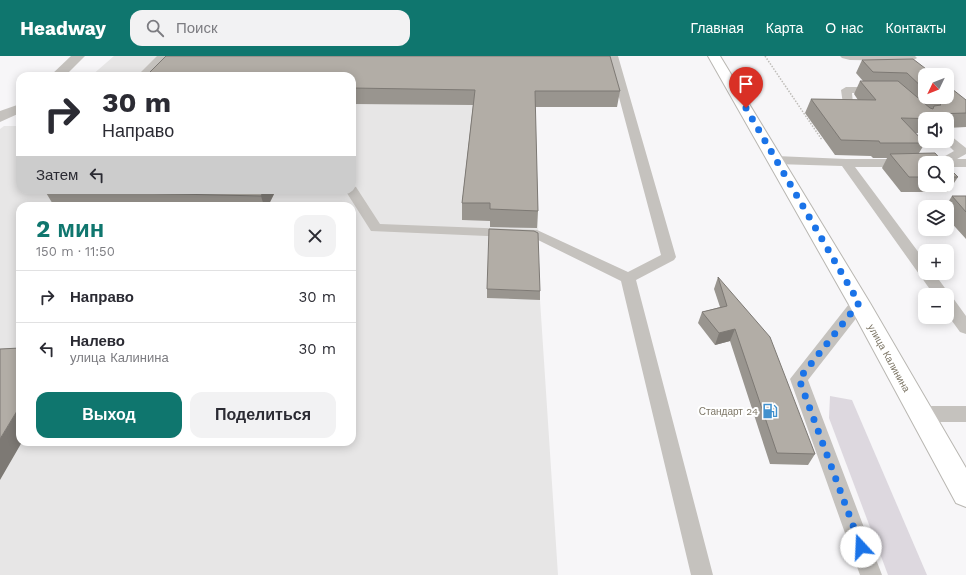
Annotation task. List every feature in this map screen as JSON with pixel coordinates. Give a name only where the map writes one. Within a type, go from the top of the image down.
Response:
[{"type":"main road","name":"улица Калинина","points":[[714,56],[859,303],[966,494]]},
{"type":"street","points":[[61,72],[79,56]]},
{"type":"street","points":[[0,117],[16,110]]},
{"type":"lane","points":[[146,72],[162,56]]},
{"type":"lane","points":[[613,56],[669,257],[628,278]]},
{"type":"lane","points":[[845,56],[850,58],[912,58],[909,56]]},
{"type":"lane","points":[[848,104],[846,90],[888,90]]},
{"type":"lane","points":[[954,145],[965,155],[954,159]]},
{"type":"lane","points":[[776,160],[846,163],[918,162]]},
{"type":"lane","points":[[846,163],[918,262]]},
{"type":"lane","points":[[354,194],[376,228],[537,234],[628,278]]},
{"type":"lane","points":[[628,278],[702,575]]},
{"type":"lane","points":[[859,303],[799,379],[871,575]]},
{"type":"lane","points":[[954,312],[966,328]]},
{"type":"lane","points":[[921,414],[966,414]]},
{"type":"shaded area","points":[[114,56],[567,56],[535,106],[540,300],[558,575],[0,575],[0,129],[4,126],[16,126],[16,194],[356,194],[356,72],[96,72]]},
{"type":"shaded area","points":[[830,396],[852,400],[927,575],[888,575],[829,418]]},
{"type":"building","points":[[166,56],[610,56],[620,91],[535,91],[538,211],[490,209],[490,203],[462,203],[475,90],[356,88],[356,72],[150,72]]},
{"type":"building","points":[[913,59],[925,68],[918,68],[918,83],[907,73],[873,72],[862,60]]},
{"type":"building","points":[[860,81],[898,81],[918,98],[918,104],[925,104],[933,109],[934,106],[941,105],[940,104],[954,104],[954,91],[966,100],[966,113],[918,112],[918,118],[901,118],[918,136],[918,143],[880,143],[879,141],[841,140],[811,99],[876,100]]},
{"type":"building","points":[[935,153],[938,156],[918,156],[918,177],[909,177],[890,154]]},
{"type":"building","points":[[175,194],[262,194],[261,196]]},
{"type":"building","points":[[952,196],[966,196],[966,212]]},
{"type":"building","points":[[489,229],[534,231],[538,233],[540,291],[487,289]]},
{"type":"building","points":[[718,277],[770,337],[815,454],[777,453],[735,329],[719,333],[702,312],[727,306]]},
{"type":"building","points":[[16,348],[16,413],[0,439],[0,349]]},
{"type":"place","name":"Стандарт 24","points":[[770,411]]},
{"type":"route","points":[[746,108],[859,303],[799,379],[861,547]]}]
